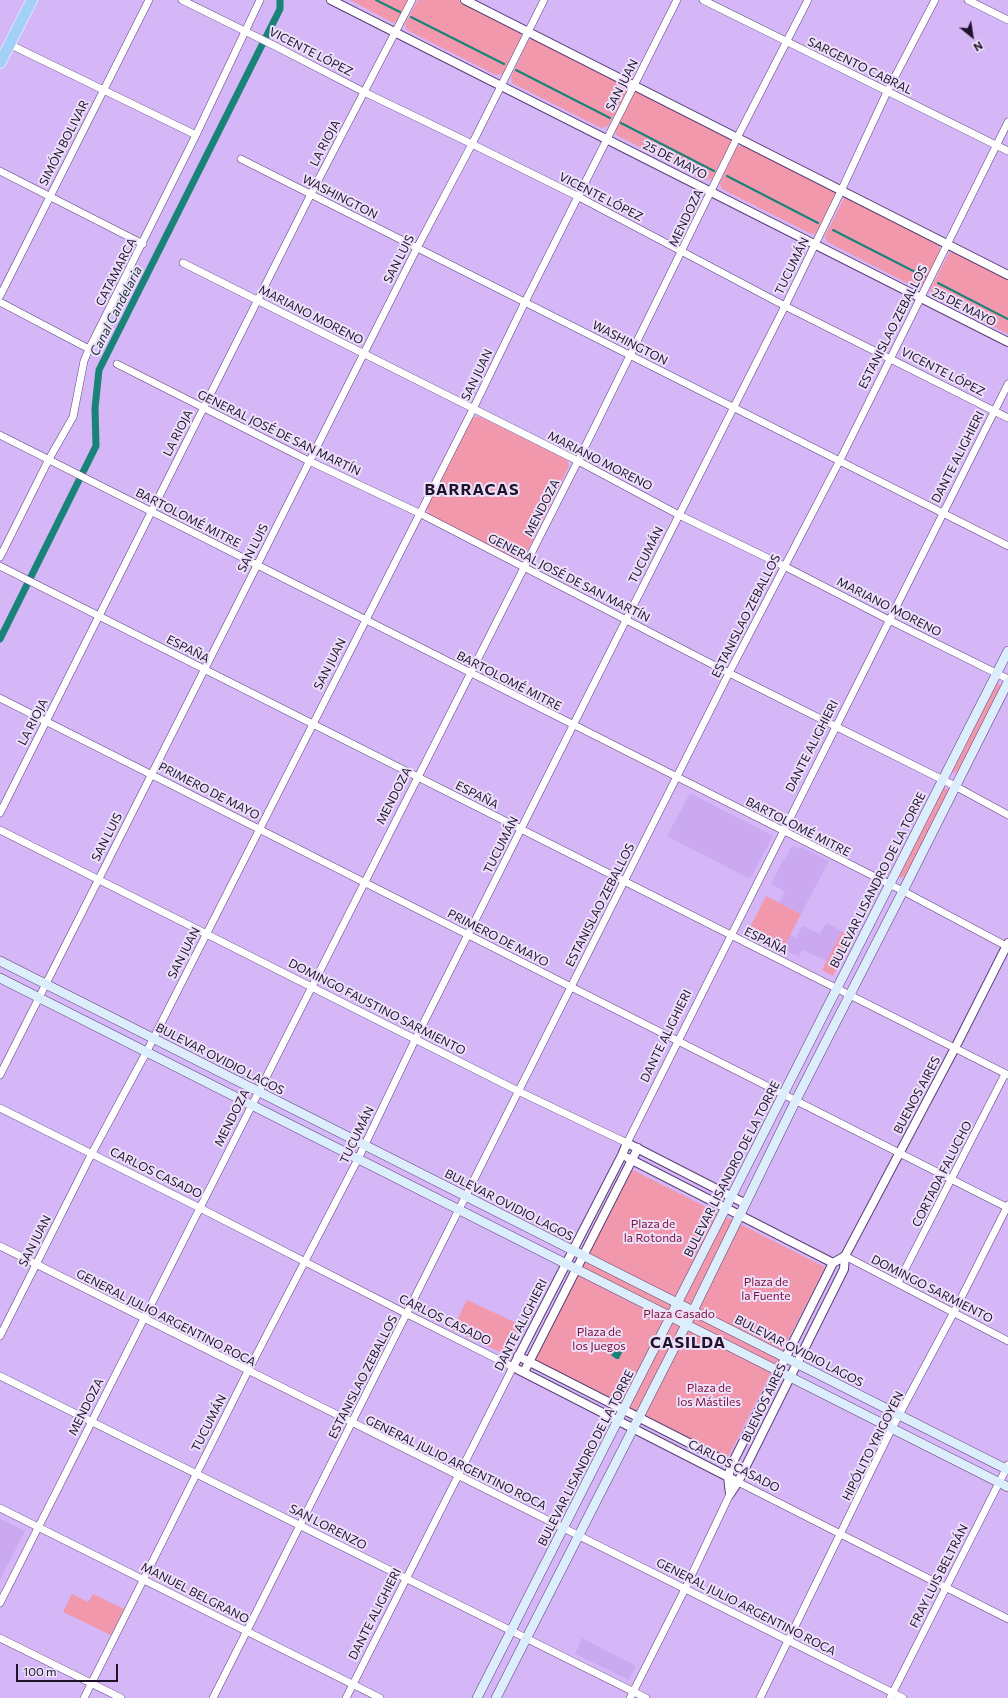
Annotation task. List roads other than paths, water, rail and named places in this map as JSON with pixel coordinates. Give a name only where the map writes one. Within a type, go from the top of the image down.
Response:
[{"type":"highway","points":[[0,63],[32,0]]},
{"type":"main road","name":"BULEVAR LISANDRO DE LA TORRE","points":[[477,1698],[1008,651]]},
{"type":"main road","points":[[496,1698],[693,1311],[744,1203],[904,891],[1008,682]]},
{"type":"main road","name":"BULEVAR OVIDIO LAGOS","points":[[0,961],[573,1251],[1007,1468]]},
{"type":"main road","points":[[0,978],[1008,1487]]},
{"type":"street","name":"SIMÓN BOLIVAR","points":[[0,296],[149,0]]},
{"type":"street","name":"VICENTE LÓPEZ","points":[[182,0],[364,92],[577,196],[785,306],[1008,418]]},
{"type":"street","name":"CATAMARCA","points":[[0,557],[49,459],[76,410],[84,361],[89,349],[143,244],[260,0]]},
{"type":"street","name":"25 DE MAYO","points":[[332,0],[1008,342]]},
{"type":"street","name":"LA RIOJA","points":[[0,813],[257,300],[412,0]]},
{"type":"street","points":[[465,0],[1008,276]]},
{"type":"street","name":"SAN LUIS","points":[[0,1075],[417,248],[472,144],[544,0]]},
{"type":"street","name":"SAN JUAN","points":[[0,1336],[91,1155],[147,1051],[677,0]]},
{"type":"street","name":"SARGENTO CABRAL","points":[[702,0],[1008,151]]},
{"type":"street","name":"MENDOZA","points":[[0,1603],[469,672],[578,461],[710,192],[808,0]]},
{"type":"street","name":"TUCUMÁN","points":[[84,1698],[196,1474],[358,1159],[415,1040],[785,306],[887,92],[935,0]]},
{"type":"street","points":[[968,0],[1008,20]]},
{"type":"street","points":[[9,44],[196,135]]},
{"type":"street","name":"ESTANISLAO ZEBALLOS","points":[[213,1698],[676,777],[840,460],[1008,122]]},
{"type":"street","name":"WASHINGTON","points":[[241,159],[733,409],[840,460],[942,514],[1008,546]]},
{"type":"street","points":[[0,171],[143,244]]},
{"type":"street","name":"MARIANO MORENO","points":[[183,263],[578,461],[679,515],[1008,679]]},
{"type":"street","points":[[0,302],[89,349]]},
{"type":"street","name":"GENERAL JOSÉ DE SAN MARTÍN","points":[[118,364],[310,461],[419,513],[835,727],[955,786],[1008,815]]},
{"type":"street","name":"DANTE ALIGHIERI","points":[[346,1698],[457,1476],[622,1155],[627,1142],[782,831],[1008,384]]},
{"type":"street","name":"BARTOLOMÉ MITRE","points":[[0,435],[782,831],[904,891],[1008,945]]},
{"type":"street","name":"ESPAÑA","points":[[0,566],[1006,1075]]},
{"type":"street","name":"PRIMERO DE MAYO","points":[[0,698],[1008,1207]]},
{"type":"street","name":"DOMINGO FAUSTINO SARMIENTO","points":[[0,830],[415,1040],[518,1091],[627,1142],[744,1203]]},
{"type":"street","name":"BUENOS AIRES","points":[[632,1695],[685,1590],[730,1494],[738,1482],[844,1269],[845,1256],[1008,945]]},
{"type":"street","name":"CORTADA FALUCHO","points":[[898,1283],[1006,1075]]},
{"type":"street","name":"CARLOS CASADO","points":[[0,1108],[513,1366],[1008,1619]]},
{"type":"street","name":"DANTE ALIGHIERI","points":[[524,1372],[638,1148]]},
{"type":"street","points":[[622,1155],[833,1263],[845,1256]]},
{"type":"street","name":"HIPÓLITO YRIGOYEN","points":[[760,1698],[892,1428],[1008,1207]]},
{"type":"street","name":"GENERAL JULIO ARGENTINO ROCA","points":[[0,1246],[248,1372],[789,1641],[891,1695],[903,1698]]},
{"type":"street","name":"DOMINGO SARMIENTO","points":[[845,1256],[1008,1341]]},
{"type":"street","name":"BUENOS AIRES","points":[[730,1494],[728,1477],[732,1464],[833,1263]]},
{"type":"street","name":"CARLOS CASADO","points":[[518,1356],[744,1470]]},
{"type":"street","name":"SAN LORENZO","points":[[0,1376],[512,1630],[632,1695],[646,1698]]},
{"type":"street","name":"FRAY LUIS BELTRÁN","points":[[891,1695],[1007,1468]]},
{"type":"street","name":"MANUEL BELGRANO","points":[[0,1508],[380,1698]]},
{"type":"street","points":[[0,1638],[121,1698]]},
{"type":"waterway","name":"Canal Candelaria","points":[[0,639],[96,446],[95,408],[99,370],[280,9],[280,0]]},
{"type":"waterway","points":[[376,0],[400,12]]},
{"type":"waterway","points":[[411,17],[504,64]]},
{"type":"waterway","points":[[516,70],[610,118]]},
{"type":"waterway","points":[[621,123],[714,171]]},
{"type":"waterway","points":[[727,176],[818,223]]},
{"type":"waterway","points":[[833,230],[925,277]]},
{"type":"waterway","points":[[938,283],[1008,319]]},
{"type":"district","name":"BARRACAS","points":[[472,490]]},
{"type":"district","name":"CASILDA","points":[[688,1343]]},
{"type":"park label","name":"Plaza de la Rotonda","points":[[653,1231]]},
{"type":"park label","name":"Plaza de la Fuente","points":[[766,1289]]},
{"type":"park label","name":"Plaza Casado","points":[[679,1314]]},
{"type":"park label","name":"Plaza de los Juegos","points":[[599,1339]]},
{"type":"park label","name":"Plaza de los Mástiles","points":[[709,1395]]}]
